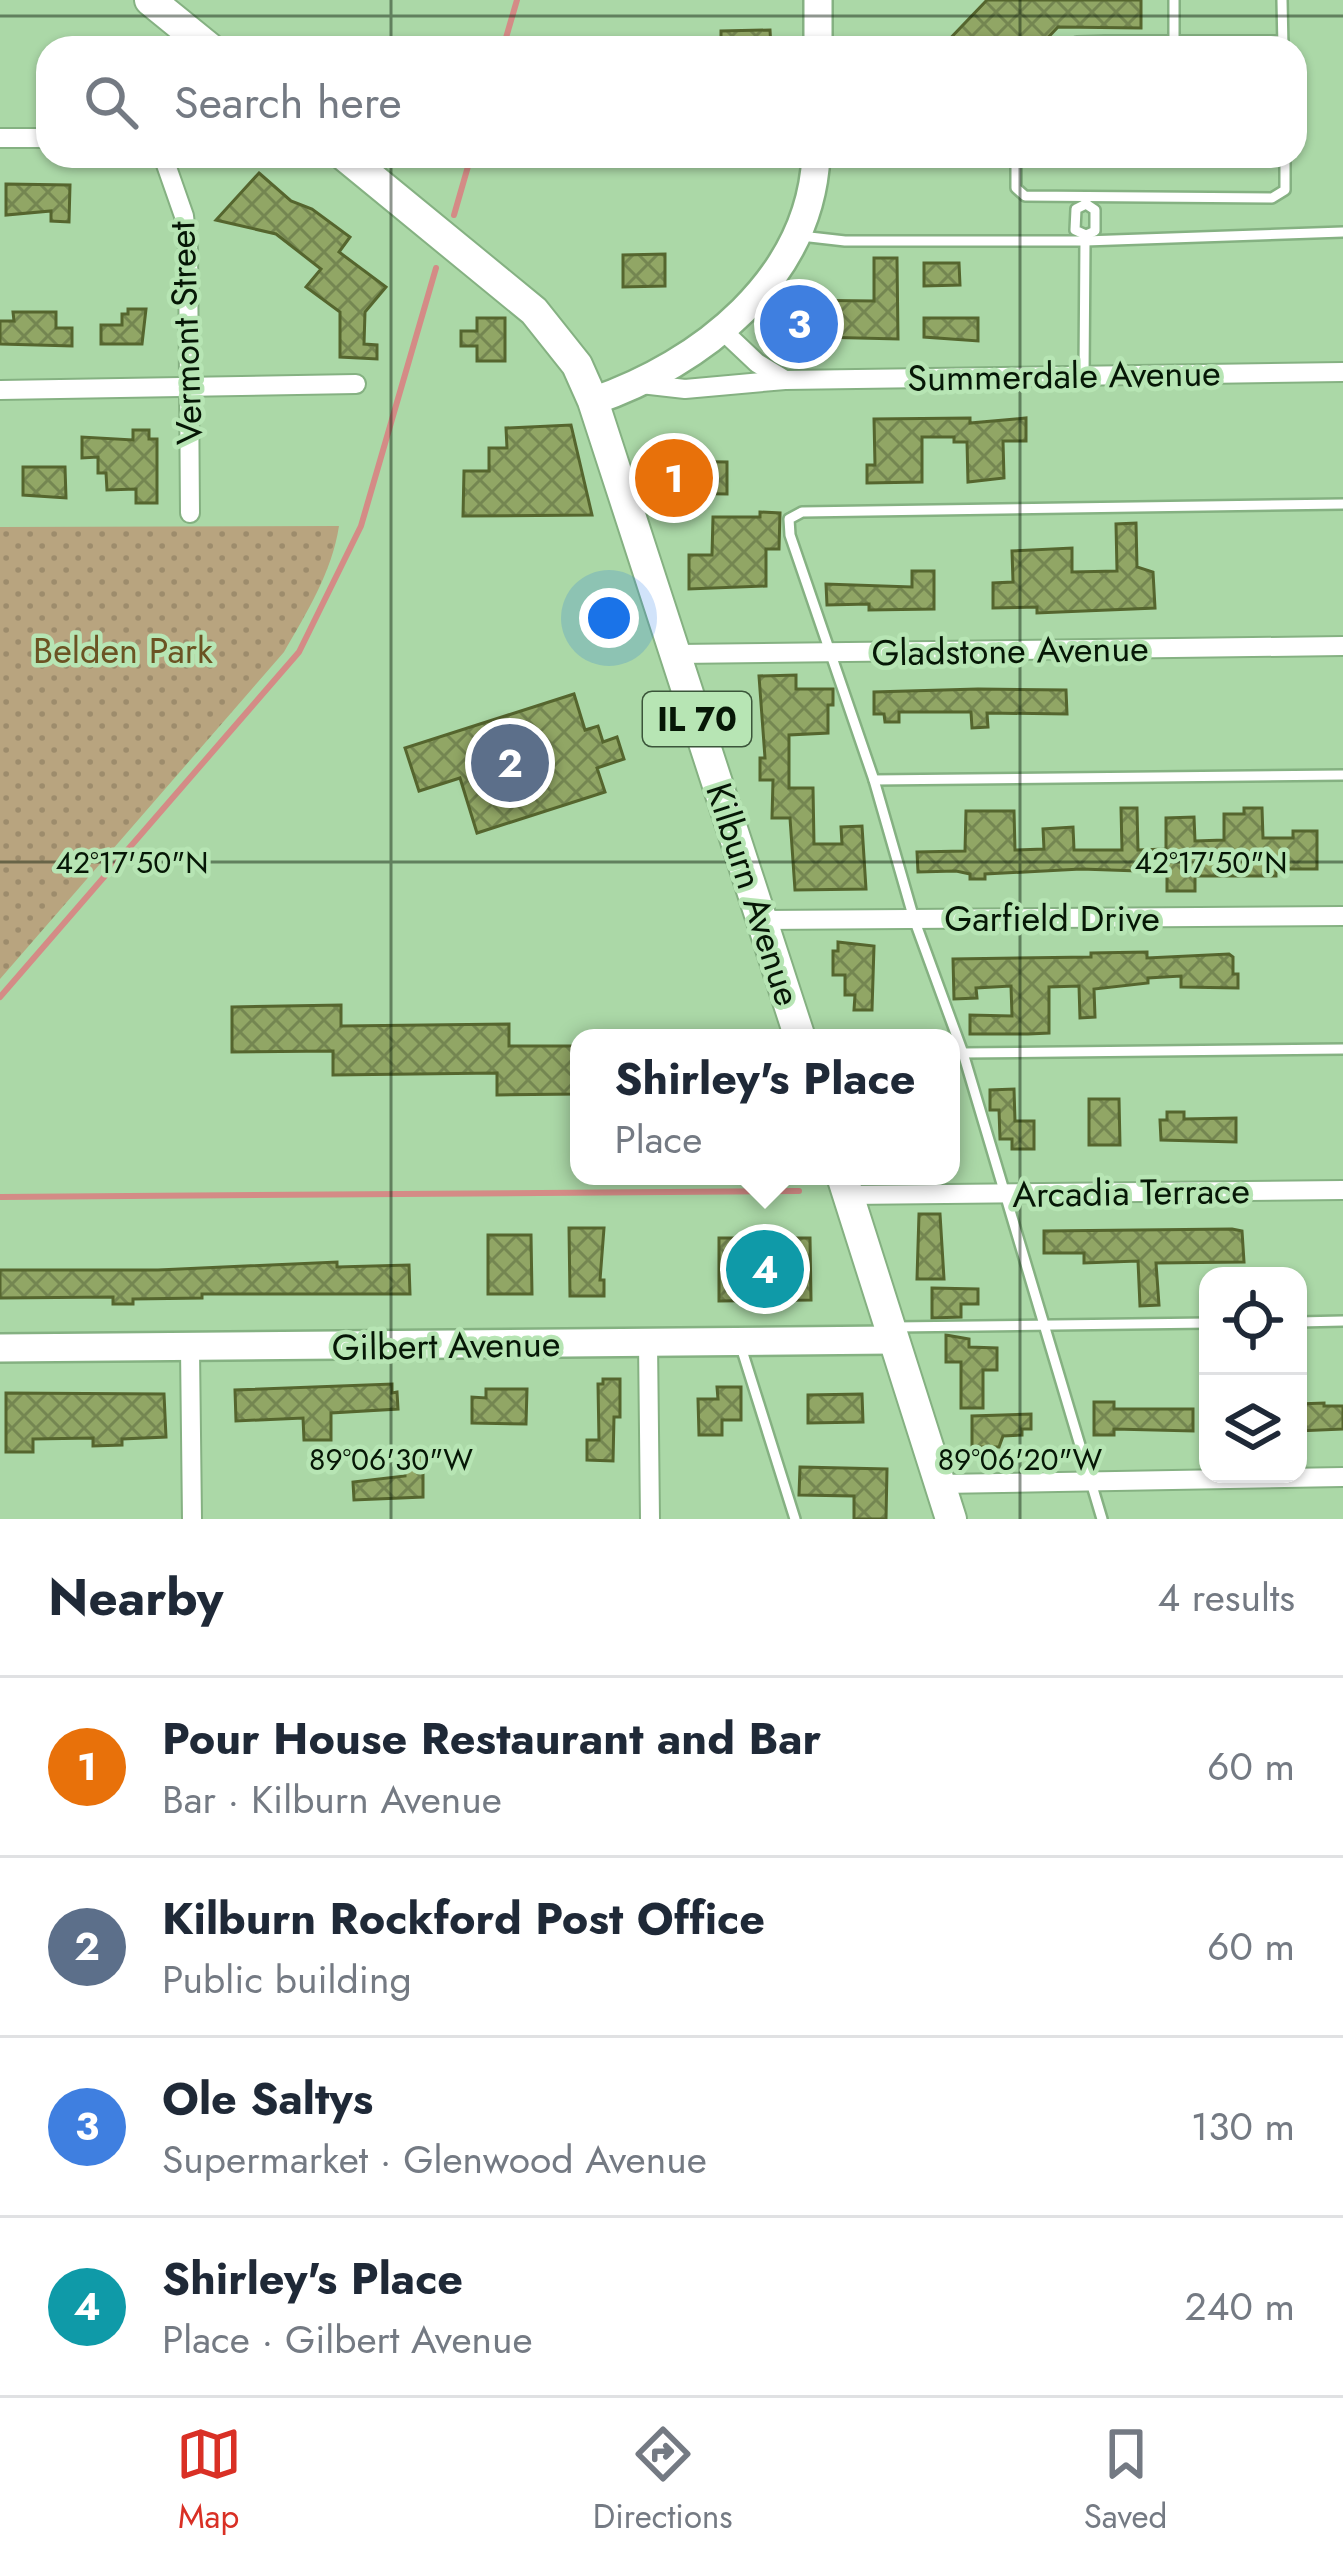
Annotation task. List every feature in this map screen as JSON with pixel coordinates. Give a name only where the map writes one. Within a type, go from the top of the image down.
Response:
[{"type":"main road","points":[[161,9],[194,36]]},
{"type":"main road","name":"Kilburn Avenue","points":[[360,168],[534,311],[577,365],[593,401],[797,1029]]},
{"type":"main road","points":[[845,1186],[951,1519]]},
{"type":"street","points":[[818,0],[818,36]]},
{"type":"street","points":[[161,9],[175,36]]},
{"type":"street","points":[[0,138],[36,138]]},
{"type":"street","name":"Vermont Street","points":[[167,168],[184,216],[188,249],[190,513]]},
{"type":"street","points":[[593,401],[641,384],[722,330],[760,292],[809,207],[814,168]]},
{"type":"street","points":[[722,330],[757,363],[784,380]]},
{"type":"street","name":"Summerdale Avenue","points":[[641,384],[685,389],[784,380],[1343,372]]},
{"type":"street","points":[[0,390],[356,384]]},
{"type":"street","name":"Gladstone Avenue","points":[[676,654],[1343,646]]},
{"type":"street","name":"Garfield Drive","points":[[761,920],[1343,916]]},
{"type":"street","name":"Arcadia Terrace","points":[[845,1186],[1003,1193],[1343,1190]]},
{"type":"street","name":"Gilbert Avenue","points":[[0,1348],[740,1341],[890,1334]]},
{"type":"street","points":[[648,1342],[650,1519]]},
{"type":"street","points":[[190,1349],[192,1519]]},
{"type":"street","points":[[940,1484],[1343,1477]]},
{"type":"lane","points":[[1174,0],[1174,36]]},
{"type":"lane","points":[[1282,0],[1283,36]]},
{"type":"lane","points":[[1016,168],[1016,188],[1025,196],[1086,200],[1272,198],[1285,190],[1285,168]]},
{"type":"lane","points":[[1086,200],[1095,210],[1095,231],[1086,238]]},
{"type":"lane","points":[[796,236],[845,241],[1343,232]]},
{"type":"lane","points":[[1084,375],[1086,238]]},
{"type":"lane","points":[[954,1029],[914,919],[874,780],[790,535],[789,519],[794,513],[1343,504]]},
{"type":"lane","points":[[874,780],[1343,775]]},
{"type":"lane","points":[[960,1045],[1102,1519]]},
{"type":"lane","points":[[963,1053],[1343,1049]]},
{"type":"lane","points":[[1307,1322],[1343,1321]]},
{"type":"lane","points":[[890,1334],[1042,1324],[1199,1323]]},
{"type":"lane","points":[[740,1341],[795,1519]]},
{"type":"green space","name":"Belden Park","points":[[339,526],[325,576],[284,652],[0,979],[0,527]]},
{"type":"building","points":[[987,0],[1141,0],[1141,28],[1058,27],[1049,36],[952,36]]},
{"type":"building","points":[[770,30],[770,36],[721,36],[721,31]]},
{"type":"building","points":[[259,173],[291,201],[312,209],[350,237],[339,252],[386,287],[365,312],[364,344],[377,345],[377,359],[340,357],[340,312],[306,287],[321,269],[276,234],[216,220]]},
{"type":"building","points":[[6,184],[70,185],[69,222],[51,221],[51,211],[6,215]]},
{"type":"building","points":[[665,254],[665,286],[623,287],[623,255]]},
{"type":"building","points":[[874,258],[897,258],[898,339],[818,337],[818,352],[785,351],[786,300],[874,301]]},
{"type":"building","points":[[924,263],[959,263],[960,285],[924,286]]},
{"type":"building","points":[[128,309],[146,309],[142,344],[101,344],[101,325],[122,325],[122,314],[128,314]]},
{"type":"building","points":[[13,312],[56,312],[56,328],[72,328],[72,346],[0,344],[0,321],[14,321]]},
{"type":"building","points":[[477,318],[505,318],[505,361],[477,361],[477,346],[461,346],[461,331],[477,331]]},
{"type":"building","points":[[924,318],[978,318],[978,341],[924,337]]},
{"type":"building","points":[[970,418],[970,423],[1026,418],[1026,441],[1003,441],[1004,478],[968,482],[967,442],[922,437],[922,482],[867,483],[867,465],[875,465],[874,419]]},
{"type":"building","points":[[571,425],[592,515],[463,516],[464,471],[489,471],[489,448],[507,448],[506,428]]},
{"type":"building","points":[[133,430],[149,430],[149,439],[157,439],[157,503],[136,503],[136,489],[107,490],[106,473],[98,473],[98,457],[82,458],[82,437],[133,440]]},
{"type":"building","points":[[660,461],[727,462],[727,494],[658,493],[650,478]]},
{"type":"building","points":[[23,467],[65,467],[66,498],[23,495]]},
{"type":"building","points":[[760,512],[780,513],[779,549],[766,549],[766,586],[689,589],[689,555],[712,555],[713,517],[760,517]]},
{"type":"building","points":[[1136,523],[1137,567],[1153,572],[1155,608],[1037,613],[1037,607],[993,608],[993,583],[1013,582],[1012,551],[1072,548],[1072,572],[1117,571],[1116,524]]},
{"type":"building","points":[[912,571],[934,571],[934,609],[827,605],[826,584],[912,587]]},
{"type":"building","points":[[796,675],[796,689],[833,689],[833,705],[828,705],[828,733],[789,735],[789,788],[813,788],[814,844],[842,844],[841,827],[862,826],[866,889],[795,890],[790,818],[772,818],[773,780],[760,780],[760,758],[765,758],[759,676]]},
{"type":"building","points":[[1066,690],[1067,714],[987,713],[988,727],[972,728],[971,712],[899,712],[899,722],[885,722],[884,714],[874,714],[874,692]]},
{"type":"building","points":[[574,694],[585,730],[598,726],[603,742],[617,737],[624,759],[597,768],[605,792],[477,833],[460,778],[419,791],[405,748]]},
{"type":"building","points":[[1121,808],[1137,808],[1138,850],[1166,849],[1166,818],[1194,817],[1195,841],[1224,840],[1224,814],[1262,808],[1263,838],[1293,838],[1293,831],[1317,831],[1317,869],[1276,869],[1276,876],[1195,876],[1195,891],[1167,891],[1167,872],[1081,869],[985,874],[985,879],[970,879],[970,874],[956,871],[918,872],[917,852],[965,851],[966,811],[1014,811],[1015,850],[1044,849],[1043,829],[1073,827],[1074,850],[1122,850]]},
{"type":"building","points":[[838,942],[874,946],[872,1010],[854,1010],[855,995],[845,995],[845,975],[833,975]]},
{"type":"building","points":[[1147,952],[1147,958],[1229,954],[1238,988],[1181,987],[1181,976],[1148,978],[1148,983],[1094,989],[1095,1017],[1080,1018],[1079,986],[1049,987],[1049,1033],[1028,1034],[970,1034],[970,1015],[1012,1016],[1011,986],[976,988],[977,998],[954,999],[953,959]]},
{"type":"building","points":[[341,1005],[341,1026],[509,1024],[509,1046],[570,1046],[570,1094],[497,1095],[497,1073],[333,1075],[333,1051],[232,1052],[232,1007]]},
{"type":"building","points":[[1014,1089],[1015,1121],[1034,1121],[1034,1149],[1012,1149],[1012,1139],[1000,1139],[999,1110],[990,1110],[990,1090]]},
{"type":"building","points":[[1089,1099],[1119,1099],[1120,1145],[1089,1145]]},
{"type":"building","points":[[1167,1112],[1184,1112],[1184,1119],[1236,1118],[1236,1142],[1161,1140],[1160,1120],[1167,1120]]},
{"type":"building","points":[[919,1214],[940,1214],[944,1279],[917,1279]]},
{"type":"building","points":[[569,1228],[604,1228],[600,1280],[604,1280],[604,1296],[570,1296]]},
{"type":"building","points":[[1044,1231],[1242,1231],[1244,1262],[1156,1263],[1159,1305],[1140,1306],[1138,1261],[1084,1263],[1084,1253],[1044,1253]]},
{"type":"building","points":[[488,1235],[531,1235],[532,1294],[488,1294]]},
{"type":"building","points":[[719,1238],[810,1238],[811,1300],[719,1301]]},
{"type":"building","points":[[337,1262],[337,1267],[409,1265],[410,1294],[202,1294],[202,1298],[133,1299],[133,1304],[113,1304],[113,1297],[0,1298],[0,1270],[158,1270]]},
{"type":"building","points":[[932,1288],[978,1289],[978,1304],[961,1304],[961,1317],[932,1318]]},
{"type":"building","points":[[946,1335],[969,1339],[969,1347],[997,1348],[997,1370],[983,1370],[983,1408],[961,1408],[961,1362],[946,1362]]},
{"type":"building","points":[[603,1379],[620,1379],[613,1461],[587,1460],[587,1440],[599,1440],[598,1384]]},
{"type":"building","points":[[392,1384],[398,1409],[331,1413],[331,1440],[304,1440],[303,1418],[236,1421],[235,1390]]},
{"type":"building","points":[[717,1387],[741,1387],[741,1420],[722,1420],[722,1435],[699,1435],[698,1399],[718,1399]]},
{"type":"building","points":[[486,1389],[527,1389],[526,1424],[472,1423],[472,1397],[486,1398]]},
{"type":"building","points":[[6,1393],[164,1394],[166,1437],[93,1446],[93,1438],[33,1439],[33,1452],[6,1452]]},
{"type":"building","points":[[862,1394],[863,1422],[808,1423],[808,1395]]},
{"type":"building","points":[[1094,1402],[1114,1402],[1114,1409],[1193,1409],[1193,1431],[1114,1429],[1114,1435],[1094,1435]]},
{"type":"building","points":[[1307,1404],[1343,1406],[1343,1429],[1307,1431]]},
{"type":"building","points":[[1031,1414],[1031,1429],[1022,1429],[1022,1435],[1003,1436],[999,1447],[972,1447],[972,1416]]},
{"type":"building","points":[[405,1456],[423,1456],[423,1497],[354,1500],[353,1482],[405,1476]]},
{"type":"building","points":[[800,1467],[887,1469],[886,1519],[854,1519],[854,1496],[799,1495]]},
{"type":"waterway","points":[[506,36],[517,0]]},
{"type":"waterway","points":[[454,215],[468,168]]},
{"type":"waterway","points":[[0,997],[299,652],[361,526],[436,268]]},
{"type":"waterway","points":[[0,1197],[799,1191]]},
{"type":"place","name":"Ole Saltys","points":[[799,324]]},
{"type":"place","name":"Pour House Restaurant and Bar","points":[[674,478]]},
{"type":"place","name":"Kilburn Rockford Post Office","points":[[510,763]]},
{"type":"place","name":"Shirley's Place","points":[[765,1269]]}]
